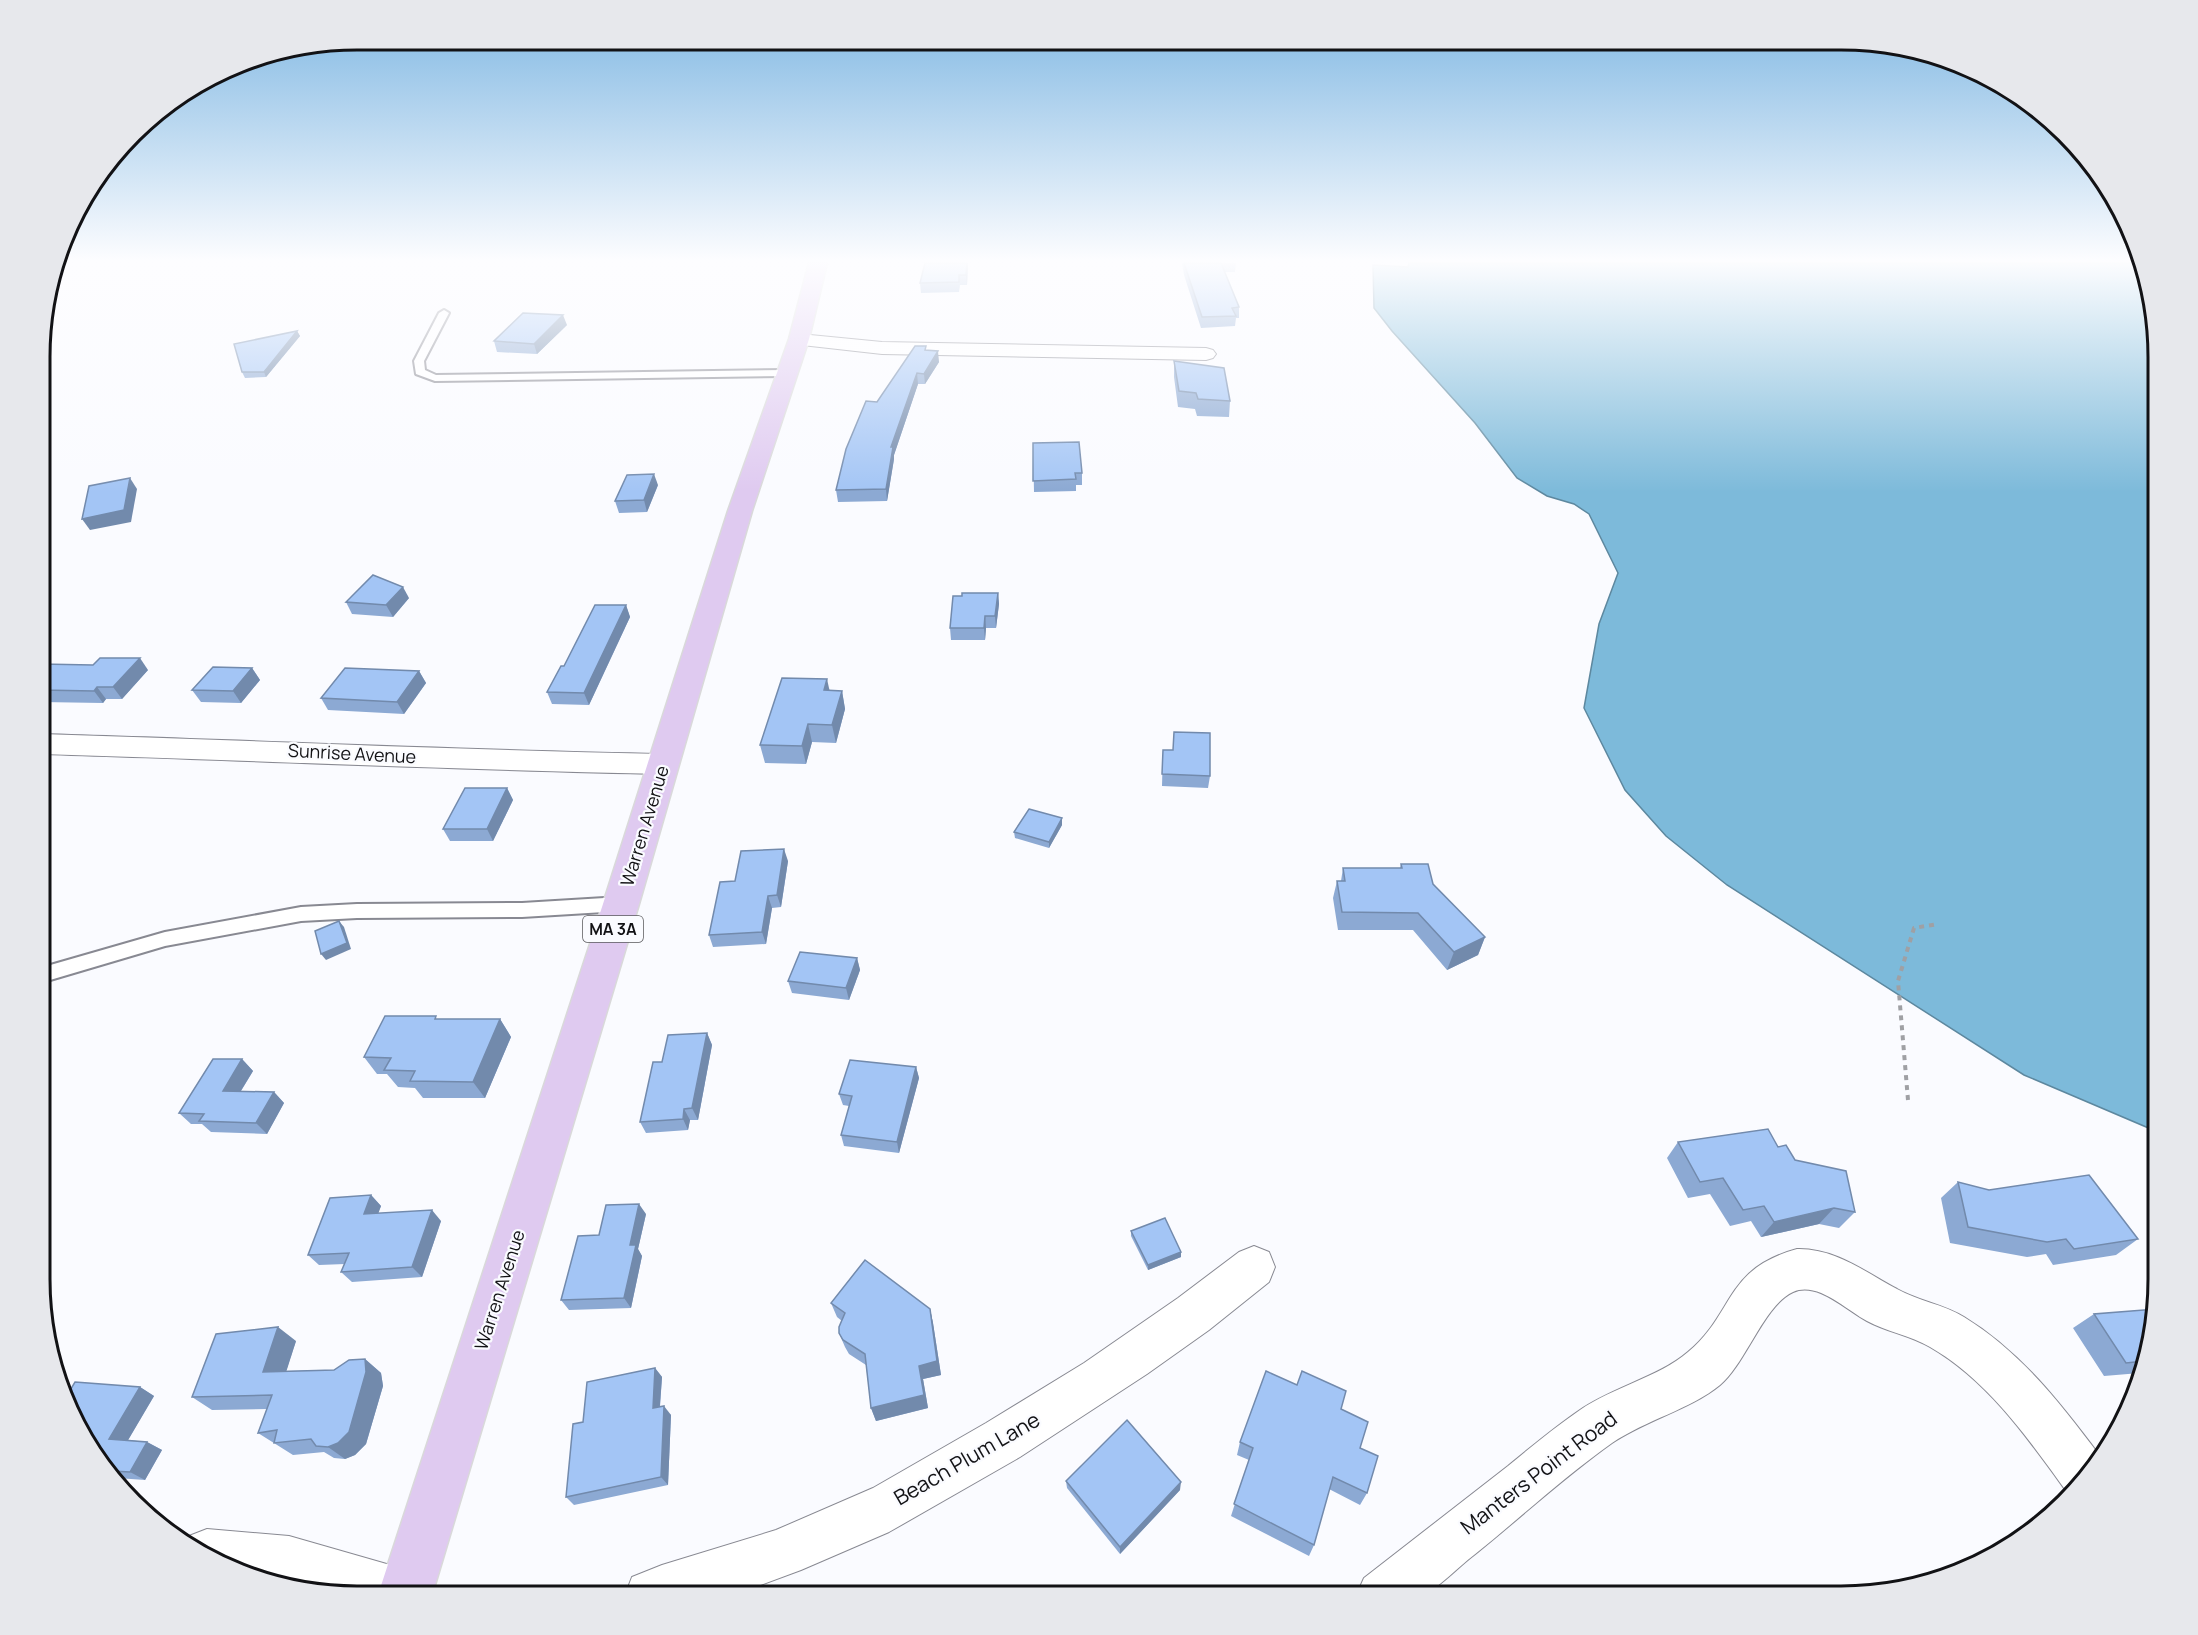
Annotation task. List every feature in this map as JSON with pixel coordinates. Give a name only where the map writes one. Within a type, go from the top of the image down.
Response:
[{"type":"main road","name":"Warren Avenue","points":[[408,1586],[621,904],[740,511],[800,340]]},
{"type":"street","points":[[800,340],[882,348],[1206,354]]},
{"type":"street","name":"Sunrise Avenue","points":[[50,744],[317,752],[504,761],[663,764]]},
{"type":"street","name":"Beach Plum Lane","points":[[682,1586],[802,1545],[906,1496],[963,1464],[1123,1365],[1254,1267]]},
{"type":"street","name":"Manters Point Road","points":[[1395,1586],[1594,1428],[1621,1410],[1675,1388],[1699,1374],[1734,1335],[1755,1296],[1770,1282],[1797,1269],[1812,1268],[1835,1277],[1885,1307],[1948,1332],[1977,1352],[2032,1407],[2080,1471]]},
{"type":"street","points":[[224,1555],[289,1561],[374,1586]]},
{"type":"lane","points":[[430,339],[419,361],[420,372],[435,378],[705,373],[787,374]]},
{"type":"lane","points":[[50,973],[165,939],[301,914],[357,911],[522,910],[621,904]]},
{"type":"path","points":[[1908,1100],[1898,981],[1914,928],[1938,924]]},
{"type":"water","points":[[1399,339],[2148,339],[2148,1128],[2024,1075],[1727,885],[1666,836],[1625,790],[1584,708],[1599,624],[1618,573],[1589,514],[1574,504],[1547,496],[1517,478],[1475,423]]},
{"type":"building","points":[[257,339],[290,339],[264,372],[242,372],[234,344]]},
{"type":"building","points":[[496,339],[539,339],[534,344],[494,341]]},
{"type":"building","points":[[915,346],[926,346],[925,350],[938,351],[924,374],[917,373],[891,447],[893,447],[886,489],[836,490],[846,449],[866,401],[877,402]]},
{"type":"building","points":[[1174,361],[1224,368],[1230,401],[1198,399],[1196,393],[1179,391]]},
{"type":"building","points":[[1079,442],[1082,473],[1075,473],[1076,479],[1033,481],[1033,443]]},
{"type":"building","points":[[654,474],[644,500],[615,501],[627,475]]},
{"type":"building","points":[[130,478],[124,510],[82,519],[89,486]]},
{"type":"building","points":[[373,575],[403,587],[386,605],[346,602]]},
{"type":"building","points":[[962,593],[998,593],[995,616],[985,616],[984,628],[950,628],[953,596],[962,596]]},
{"type":"building","points":[[595,605],[626,605],[584,693],[547,692],[561,666],[564,666]]},
{"type":"building","points":[[100,658],[140,658],[113,687],[97,687],[94,691],[50,690],[50,664],[93,665]]},
{"type":"building","points":[[213,667],[252,668],[233,691],[192,690]]},
{"type":"building","points":[[345,668],[419,671],[397,702],[321,698]]},
{"type":"building","points":[[782,678],[827,679],[824,690],[842,691],[832,725],[808,724],[802,746],[760,745]]},
{"type":"building","points":[[1174,732],[1210,733],[1210,776],[1162,774],[1163,750],[1173,750]]},
{"type":"building","points":[[465,788],[507,788],[487,829],[443,829]]},
{"type":"building","points":[[1029,809],[1062,818],[1049,842],[1014,832]]},
{"type":"building","points":[[784,849],[777,895],[768,896],[762,932],[709,935],[720,882],[735,881],[741,851]]},
{"type":"building","points":[[1401,864],[1428,864],[1433,884],[1485,937],[1454,952],[1418,913],[1342,912],[1337,881],[1345,881],[1343,868],[1402,868]]},
{"type":"building","points":[[339,921],[347,943],[321,954],[315,931]]},
{"type":"building","points":[[800,952],[857,958],[846,988],[788,981]]},
{"type":"building","points":[[385,1016],[500,1019],[473,1082],[410,1081],[415,1071],[384,1070],[391,1058],[364,1057]]},
{"type":"building","points":[[707,1033],[692,1108],[684,1109],[683,1119],[640,1122],[653,1062],[662,1062],[668,1035]]},
{"type":"building","points":[[213,1059],[242,1059],[223,1091],[274,1092],[256,1123],[199,1121],[204,1114],[179,1113]]},
{"type":"building","points":[[850,1060],[916,1067],[897,1142],[841,1135],[852,1096],[839,1094]]},
{"type":"building","points":[[1768,1129],[1778,1147],[1786,1145],[1795,1160],[1846,1171],[1855,1212],[1834,1208],[1774,1222],[1764,1206],[1743,1210],[1723,1178],[1700,1182],[1678,1142]]},
{"type":"building","points":[[2089,1175],[2138,1239],[2074,1249],[2066,1239],[2047,1242],[1968,1227],[1958,1182],[1989,1190]]},
{"type":"building","points":[[371,1195],[364,1214],[432,1210],[412,1267],[341,1272],[349,1253],[308,1255],[330,1198]]},
{"type":"building","points":[[639,1204],[630,1245],[636,1245],[624,1298],[561,1300],[578,1236],[599,1235],[606,1205]]},
{"type":"building","points":[[1165,1218],[1181,1252],[1148,1265],[1131,1231]]},
{"type":"building","points":[[865,1260],[930,1309],[937,1361],[919,1366],[924,1395],[871,1408],[865,1354],[843,1340],[839,1327],[845,1313],[831,1303]]},
{"type":"building","points":[[2147,1310],[2137,1362],[2126,1363],[2094,1314]]},
{"type":"building","points":[[278,1327],[263,1372],[334,1370],[349,1360],[365,1359],[366,1372],[349,1432],[338,1443],[328,1447],[316,1446],[311,1439],[274,1443],[277,1430],[258,1433],[272,1395],[192,1397],[216,1334]]},
{"type":"building","points":[[655,1368],[653,1408],[664,1406],[661,1477],[566,1497],[573,1424],[583,1422],[587,1382]]},
{"type":"building","points":[[1266,1371],[1297,1385],[1302,1371],[1346,1391],[1341,1409],[1368,1422],[1360,1448],[1378,1456],[1367,1493],[1333,1477],[1314,1545],[1234,1504],[1253,1448],[1240,1442]]},
{"type":"building","points":[[75,1382],[140,1387],[109,1439],[147,1442],[130,1472],[118,1471],[101,1449],[81,1414],[71,1389]]},
{"type":"building","points":[[1127,1420],[1181,1482],[1120,1547],[1066,1481]]}]
